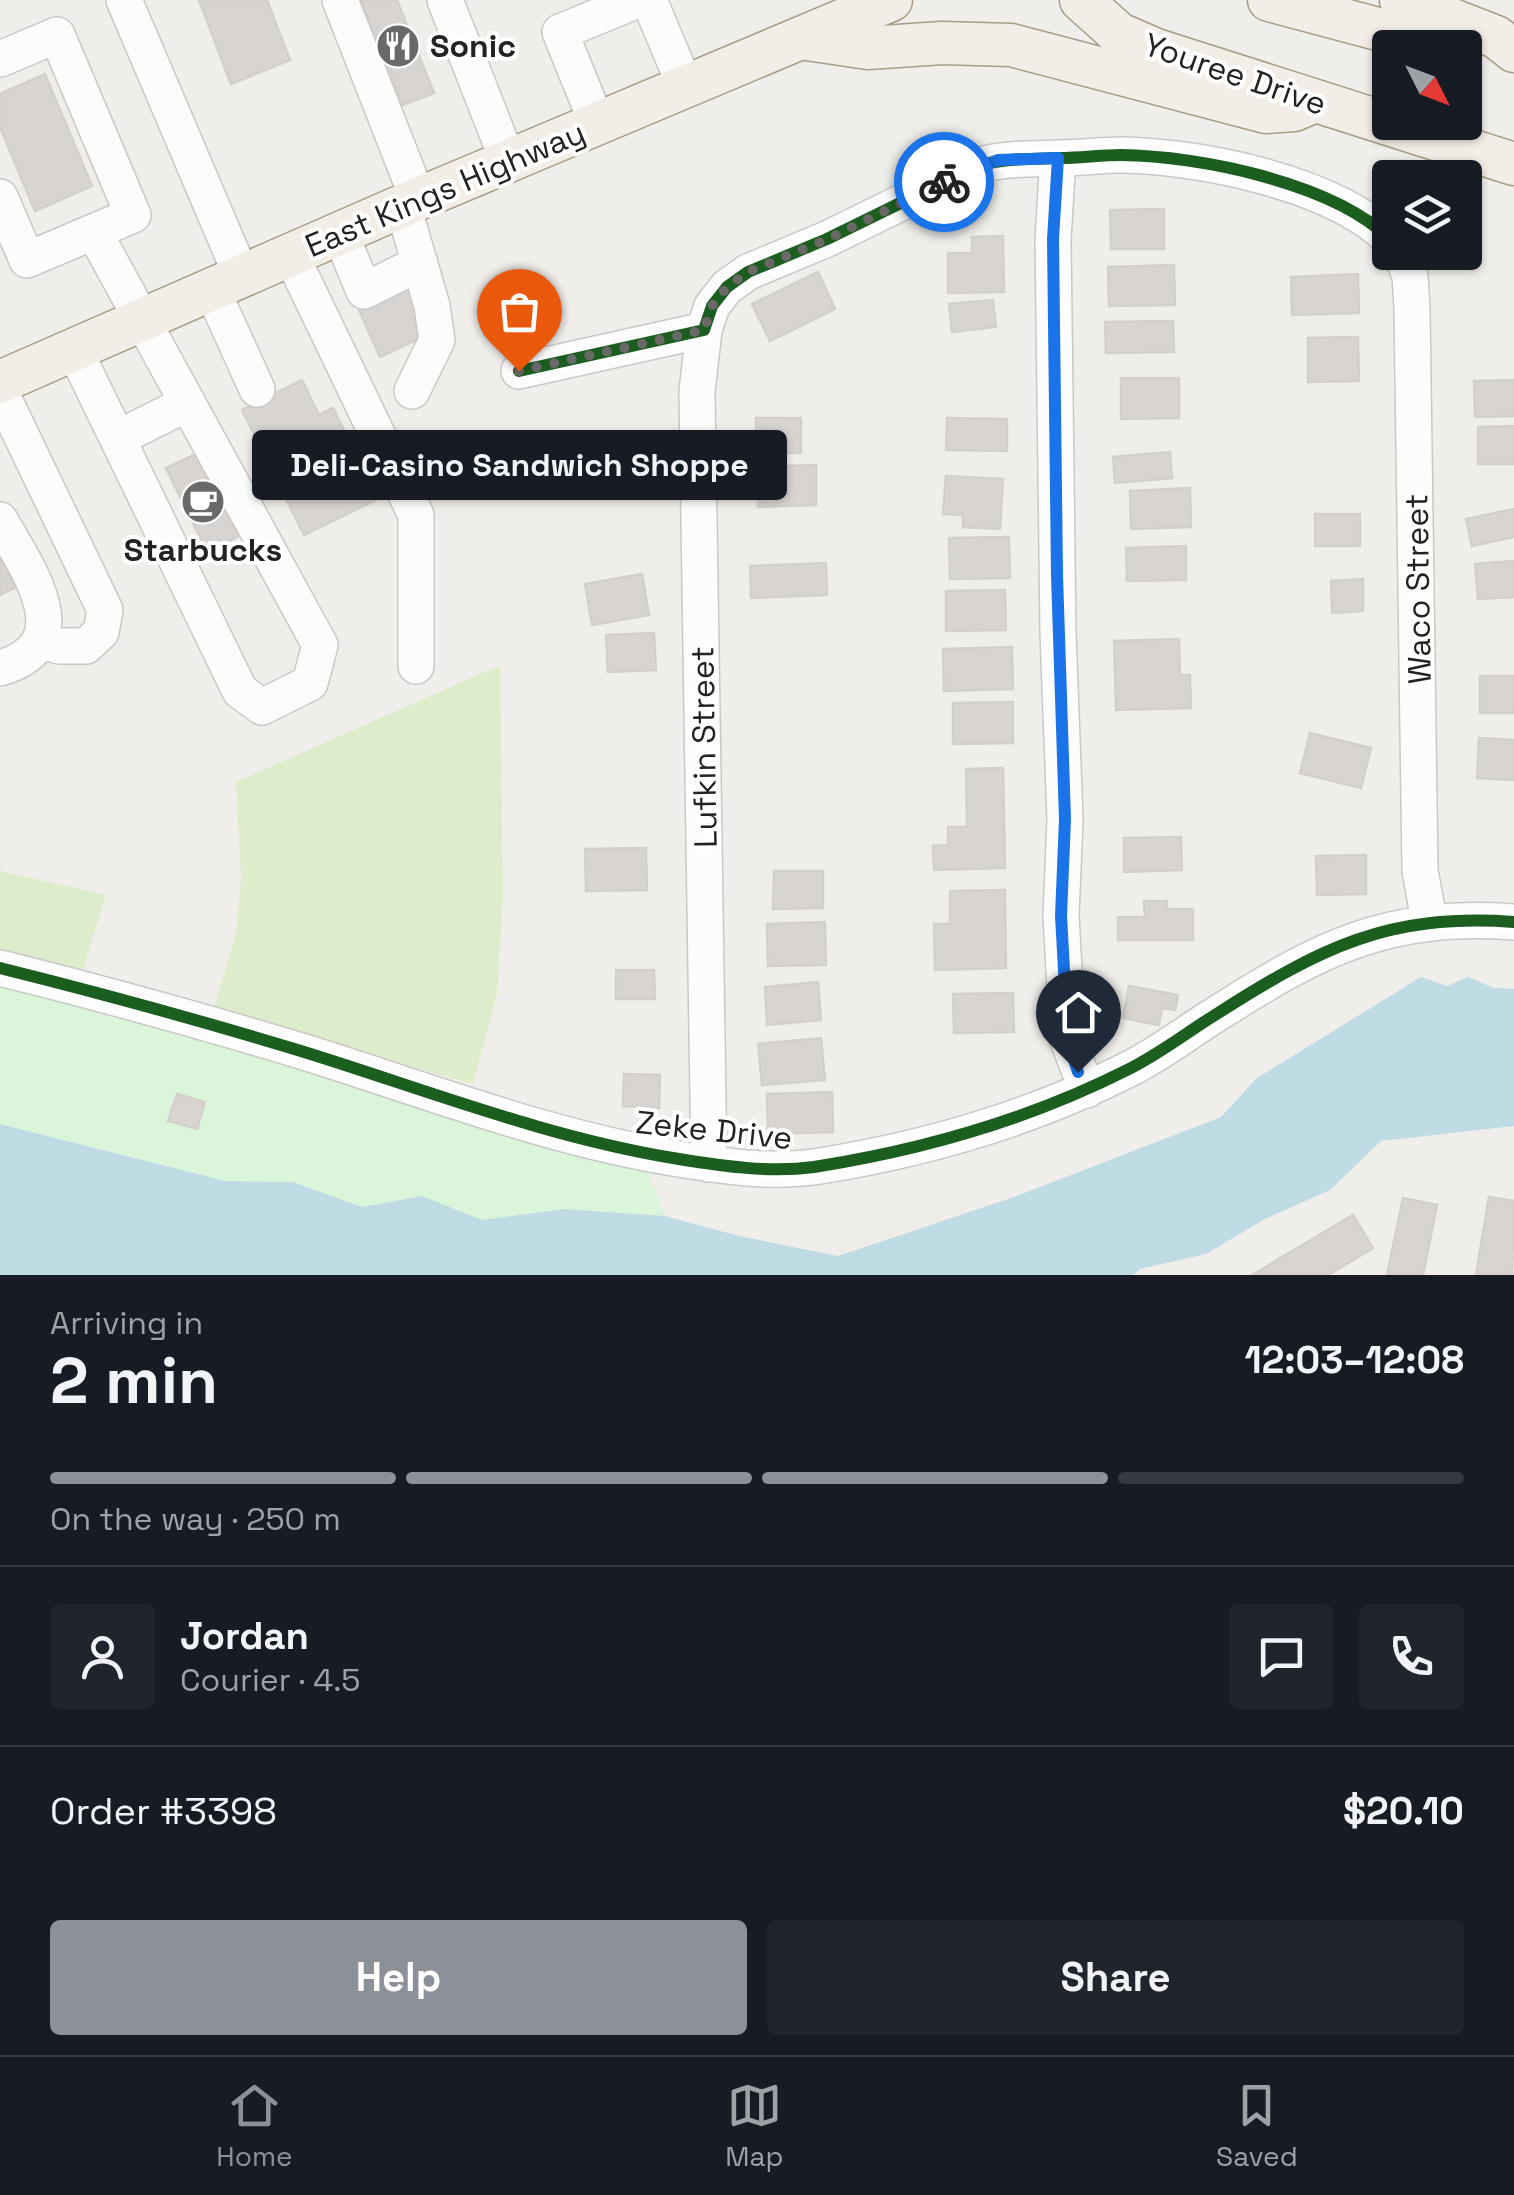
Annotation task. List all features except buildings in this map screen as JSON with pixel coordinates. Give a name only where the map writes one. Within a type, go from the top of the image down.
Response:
[{"type":"main road","points":[[825,0],[799,38],[868,48],[1011,45],[1266,112],[1294,110],[1314,101]]},
{"type":"main road","name":"East Kings Highway","points":[[0,382],[891,0]]},
{"type":"main road","name":"Youree Drive","points":[[1081,0],[1120,34],[1156,50],[1514,164]]},
{"type":"main road","points":[[1269,0],[1382,30]]},
{"type":"main road","points":[[1401,0],[1496,37],[1514,51]]},
{"type":"main road","points":[[1482,57],[1514,65]]},
{"type":"street","points":[[124,0],[227,284],[257,389]]},
{"type":"street","points":[[340,0],[410,203],[437,340],[412,391]]},
{"type":"street","points":[[445,0],[508,161]]},
{"type":"street","points":[[598,123],[560,32],[582,11],[638,0]]},
{"type":"street","points":[[649,0],[684,86]]},
{"type":"street","points":[[0,60],[58,35],[133,215],[26,260],[0,197]]},
{"type":"street","points":[[519,371],[704,330],[712,306],[727,287],[748,272],[828,239],[976,166],[1027,157],[1123,155],[1227,168],[1332,202],[1372,222]]},
{"type":"street","points":[[1058,158],[1053,239],[1057,598],[1065,819],[1061,916],[1068,1041],[1087,1090]]},
{"type":"street","points":[[74,349],[240,691],[262,707],[310,683],[320,645],[94,232]]},
{"type":"street","points":[[340,233],[364,291],[420,263]]},
{"type":"street","points":[[291,255],[416,515],[416,666]]},
{"type":"street","name":"Waco Street","points":[[1407,270],[1412,308],[1420,871],[1428,920]]},
{"type":"street","name":"Lufkin Street","points":[[704,330],[697,391],[708,1164]]},
{"type":"street","points":[[0,391],[105,610],[101,632],[86,646],[40,641]]},
{"type":"street","points":[[118,438],[188,403]]},
{"type":"street","points":[[0,520],[43,597],[40,641],[22,662],[0,668]]},
{"type":"street","name":"Zeke Drive","points":[[0,968],[300,1051],[570,1136],[708,1164],[762,1170],[811,1167],[943,1139],[1012,1119],[1087,1090],[1133,1067],[1302,963],[1365,935],[1428,920],[1514,922]]},
{"type":"green space","points":[[500,665],[503,898],[497,994],[473,1084],[213,1010],[236,935],[241,879],[236,782]]},
{"type":"green space","points":[[0,871],[106,895],[83,970],[0,955]]},
{"type":"green space","points":[[0,981],[648,1172],[665,1216],[564,1209],[482,1220],[422,1196],[362,1207],[293,1182],[225,1181],[0,1124]]},
{"type":"water","points":[[1421,977],[1447,986],[1468,977],[1494,988],[1514,989],[1514,1126],[1381,1141],[1330,1190],[1265,1219],[1206,1254],[1140,1269],[1133,1275],[0,1275],[0,1124],[225,1181],[293,1182],[362,1207],[422,1196],[482,1220],[564,1209],[665,1216],[838,1256],[1014,1197],[1221,1117],[1257,1078]]},
{"type":"cycle path","points":[[519,371],[704,330],[712,306],[727,287],[748,272],[827,239],[976,166],[997,162],[1121,155],[1226,167],[1301,188],[1335,202],[1372,225]]},
{"type":"cycle path","points":[[0,968],[264,1040],[582,1139],[696,1162],[780,1169],[814,1167],[935,1142],[1014,1118],[1090,1088],[1138,1064],[1288,971],[1356,940],[1428,923],[1514,922]]},
{"type":"way so far","points":[[519,371],[704,330],[712,306],[727,287],[748,272],[828,239],[944,182]]},
{"type":"place","name":"Sonic","points":[[398,46]]},
{"type":"place","name":"Deli-Casino Sandwich Shoppe","points":[[519,371]]},
{"type":"place","name":"Starbucks","points":[[203,502]]},
{"type":"route","points":[[944,182],[998,160],[1058,158],[1053,239],[1056,546],[1065,819],[1061,916],[1068,1041],[1078,1072]]}]
